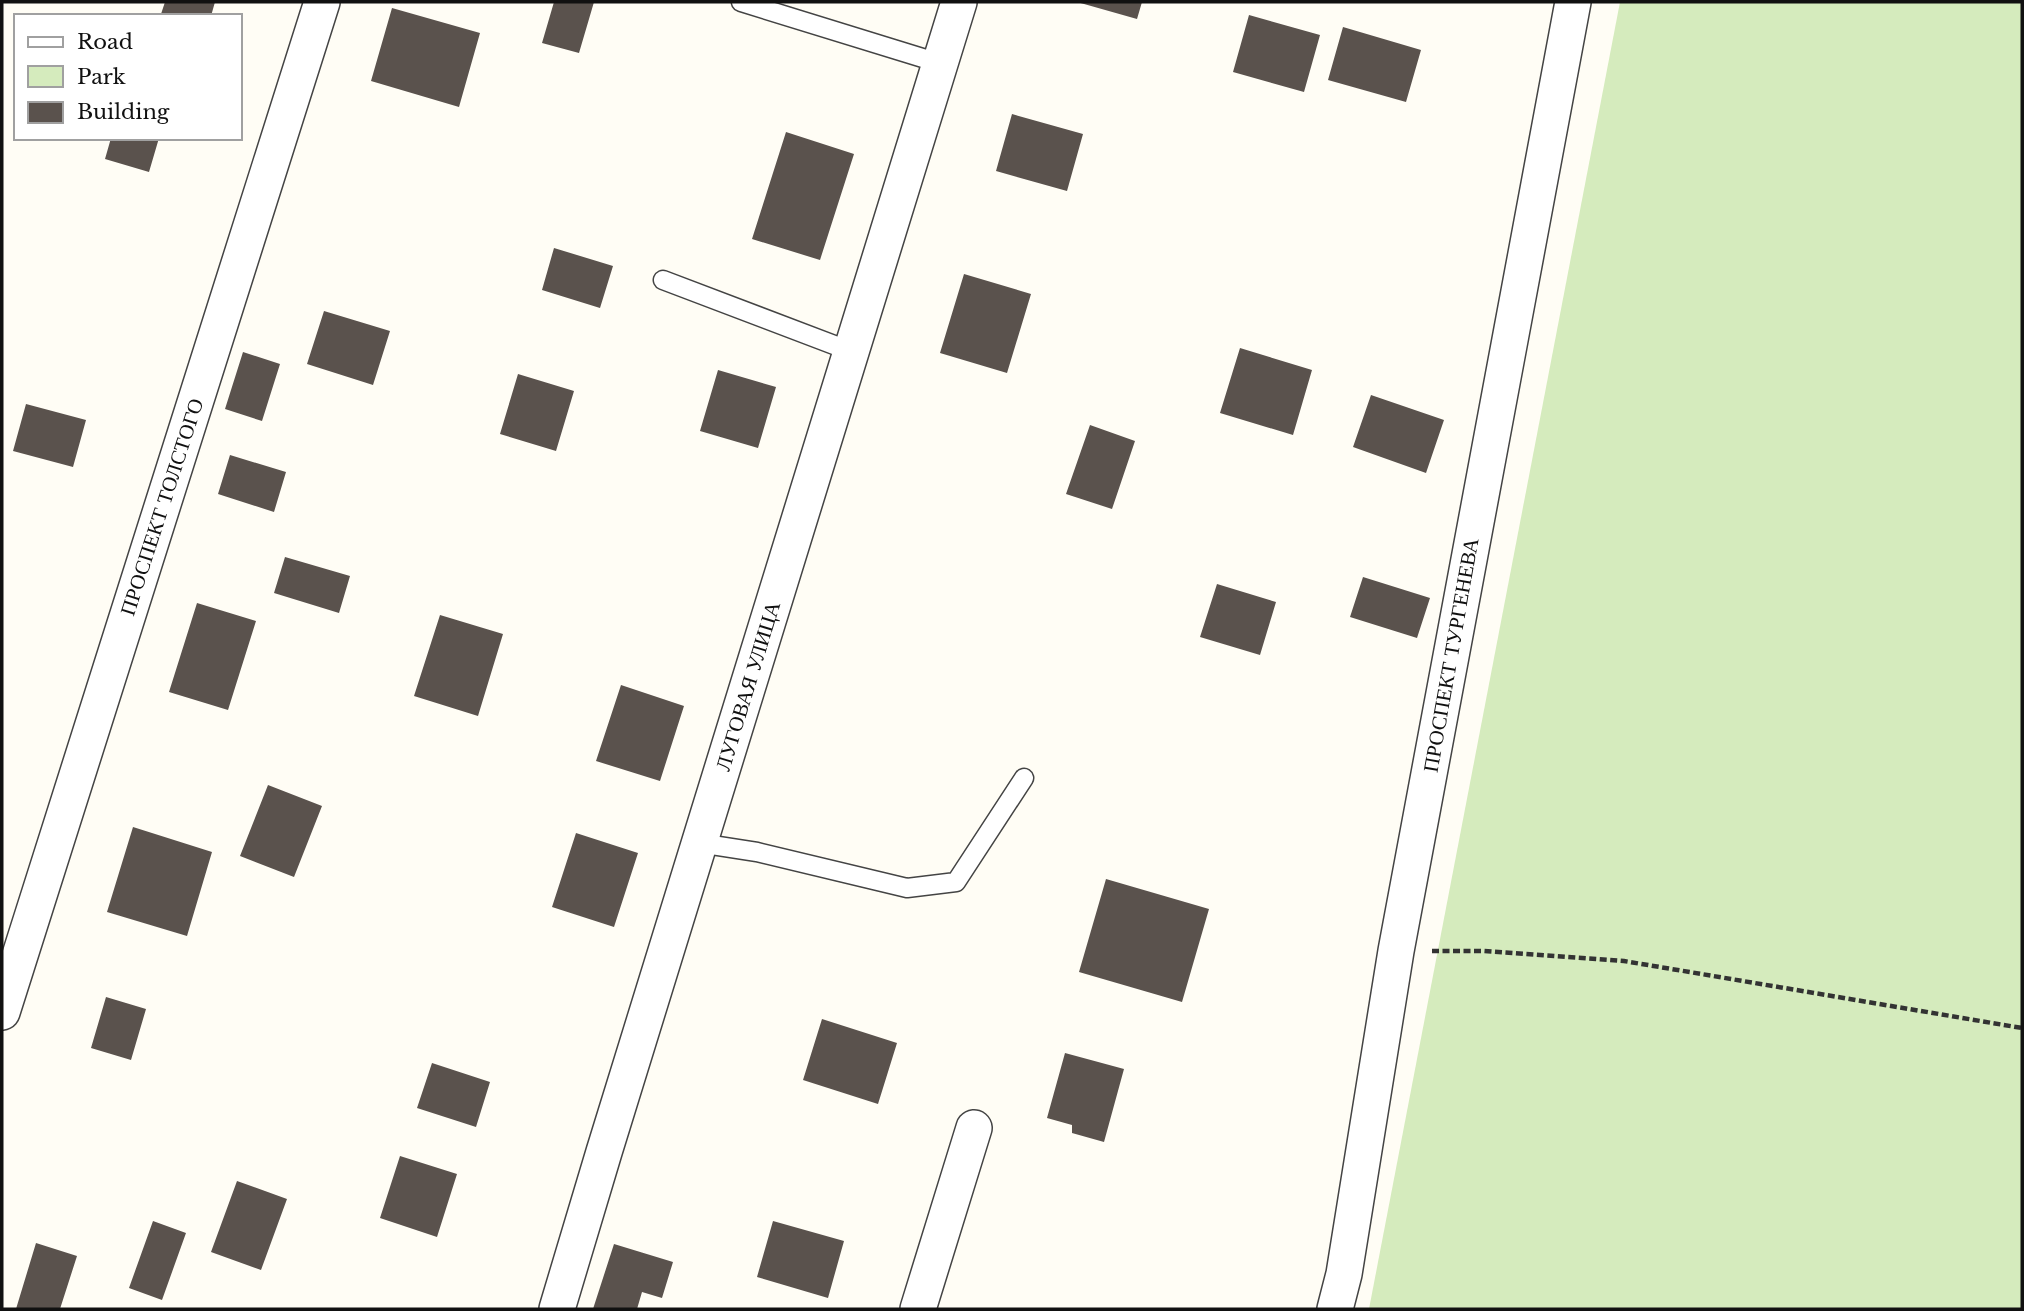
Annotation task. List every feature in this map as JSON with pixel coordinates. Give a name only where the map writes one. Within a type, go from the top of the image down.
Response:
[{"type":"street","name":"ПРОСПЕКТ ТОЛСТОГО","points":[[2,1012],[322,2]]},
{"type":"street","name":"ЛУГОВАЯ УЛИЦА","points":[[557,1309],[959,2]]},
{"type":"street","name":"ПРОСПЕКТ ТУРГЕНЕВА","points":[[1335,1309],[1344,1274],[1396,951],[1573,2]]},
{"type":"street","points":[[918,1309],[974,1128]]},
{"type":"lane","points":[[741,2],[939,63]]},
{"type":"lane","points":[[663,280],[850,352]]},
{"type":"lane","points":[[699,843],[757,852],[907,888],[956,882],[1024,778]]},
{"type":"path","points":[[1396,951],[1483,951],[1624,961],[2022,1028]]},
{"type":"green space","points":[[1620,2],[2022,2],[2022,1309],[1369,1309]]},
{"type":"building","points":[[165,2],[215,2],[212,14],[161,14]]},
{"type":"building","points":[[554,2],[594,2],[579,53],[542,43]]},
{"type":"building","points":[[1077,2],[1142,2],[1137,19]]},
{"type":"building","points":[[392,8],[480,33],[459,107],[371,81]]},
{"type":"building","points":[[1249,15],[1320,35],[1304,92],[1233,72]]},
{"type":"building","points":[[1343,27],[1421,50],[1406,102],[1328,80]]},
{"type":"building","points":[[1012,114],[1083,134],[1067,191],[996,171]]},
{"type":"building","points":[[786,132],[854,154],[820,260],[752,239]]},
{"type":"building","points":[[110,140],[158,140],[149,172],[105,159]]},
{"type":"building","points":[[554,248],[613,266],[600,308],[542,290]]},
{"type":"building","points":[[964,274],[1031,294],[1007,373],[940,353]]},
{"type":"building","points":[[324,311],[390,331],[373,385],[307,364]]},
{"type":"building","points":[[1240,348],[1312,370],[1293,435],[1220,413]]},
{"type":"building","points":[[243,352],[280,364],[262,421],[225,409]]},
{"type":"building","points":[[718,370],[776,387],[758,448],[700,431]]},
{"type":"building","points":[[518,374],[574,391],[556,451],[500,434]]},
{"type":"building","points":[[1371,395],[1444,420],[1426,473],[1353,447]]},
{"type":"building","points":[[26,404],[86,420],[73,467],[13,451]]},
{"type":"building","points":[[1090,425],[1135,441],[1112,509],[1066,494]]},
{"type":"building","points":[[230,455],[286,472],[274,512],[218,494]]},
{"type":"building","points":[[285,557],[350,576],[339,613],[274,593]]},
{"type":"building","points":[[1363,577],[1430,598],[1417,638],[1350,617]]},
{"type":"building","points":[[1217,584],[1276,602],[1260,655],[1200,637]]},
{"type":"building","points":[[197,603],[256,621],[228,710],[169,692]]},
{"type":"building","points":[[440,615],[503,634],[478,716],[414,696]]},
{"type":"building","points":[[621,685],[684,706],[660,781],[596,761]]},
{"type":"building","points":[[268,785],[322,806],[294,877],[240,856]]},
{"type":"building","points":[[133,827],[212,852],[187,936],[107,912]]},
{"type":"building","points":[[576,833],[638,853],[614,927],[552,907]]},
{"type":"building","points":[[1106,879],[1209,909],[1182,1002],[1079,972]]},
{"type":"building","points":[[106,997],[146,1009],[131,1060],[91,1048]]},
{"type":"building","points":[[822,1019],[897,1043],[878,1104],[803,1080]]},
{"type":"building","points":[[1065,1053],[1124,1069],[1104,1142],[1072,1133],[1072,1125],[1047,1118]]},
{"type":"building","points":[[432,1063],[490,1082],[476,1127],[417,1108]]},
{"type":"building","points":[[400,1156],[457,1174],[437,1237],[380,1218]]},
{"type":"building","points":[[237,1181],[287,1199],[261,1270],[211,1252]]},
{"type":"building","points":[[153,1221],[186,1233],[162,1300],[129,1288]]},
{"type":"building","points":[[773,1221],[844,1241],[828,1298],[757,1277]]},
{"type":"building","points":[[36,1243],[77,1256],[60,1309],[16,1309]]},
{"type":"building","points":[[614,1244],[673,1262],[662,1298],[642,1292],[637,1309],[593,1309]]}]
